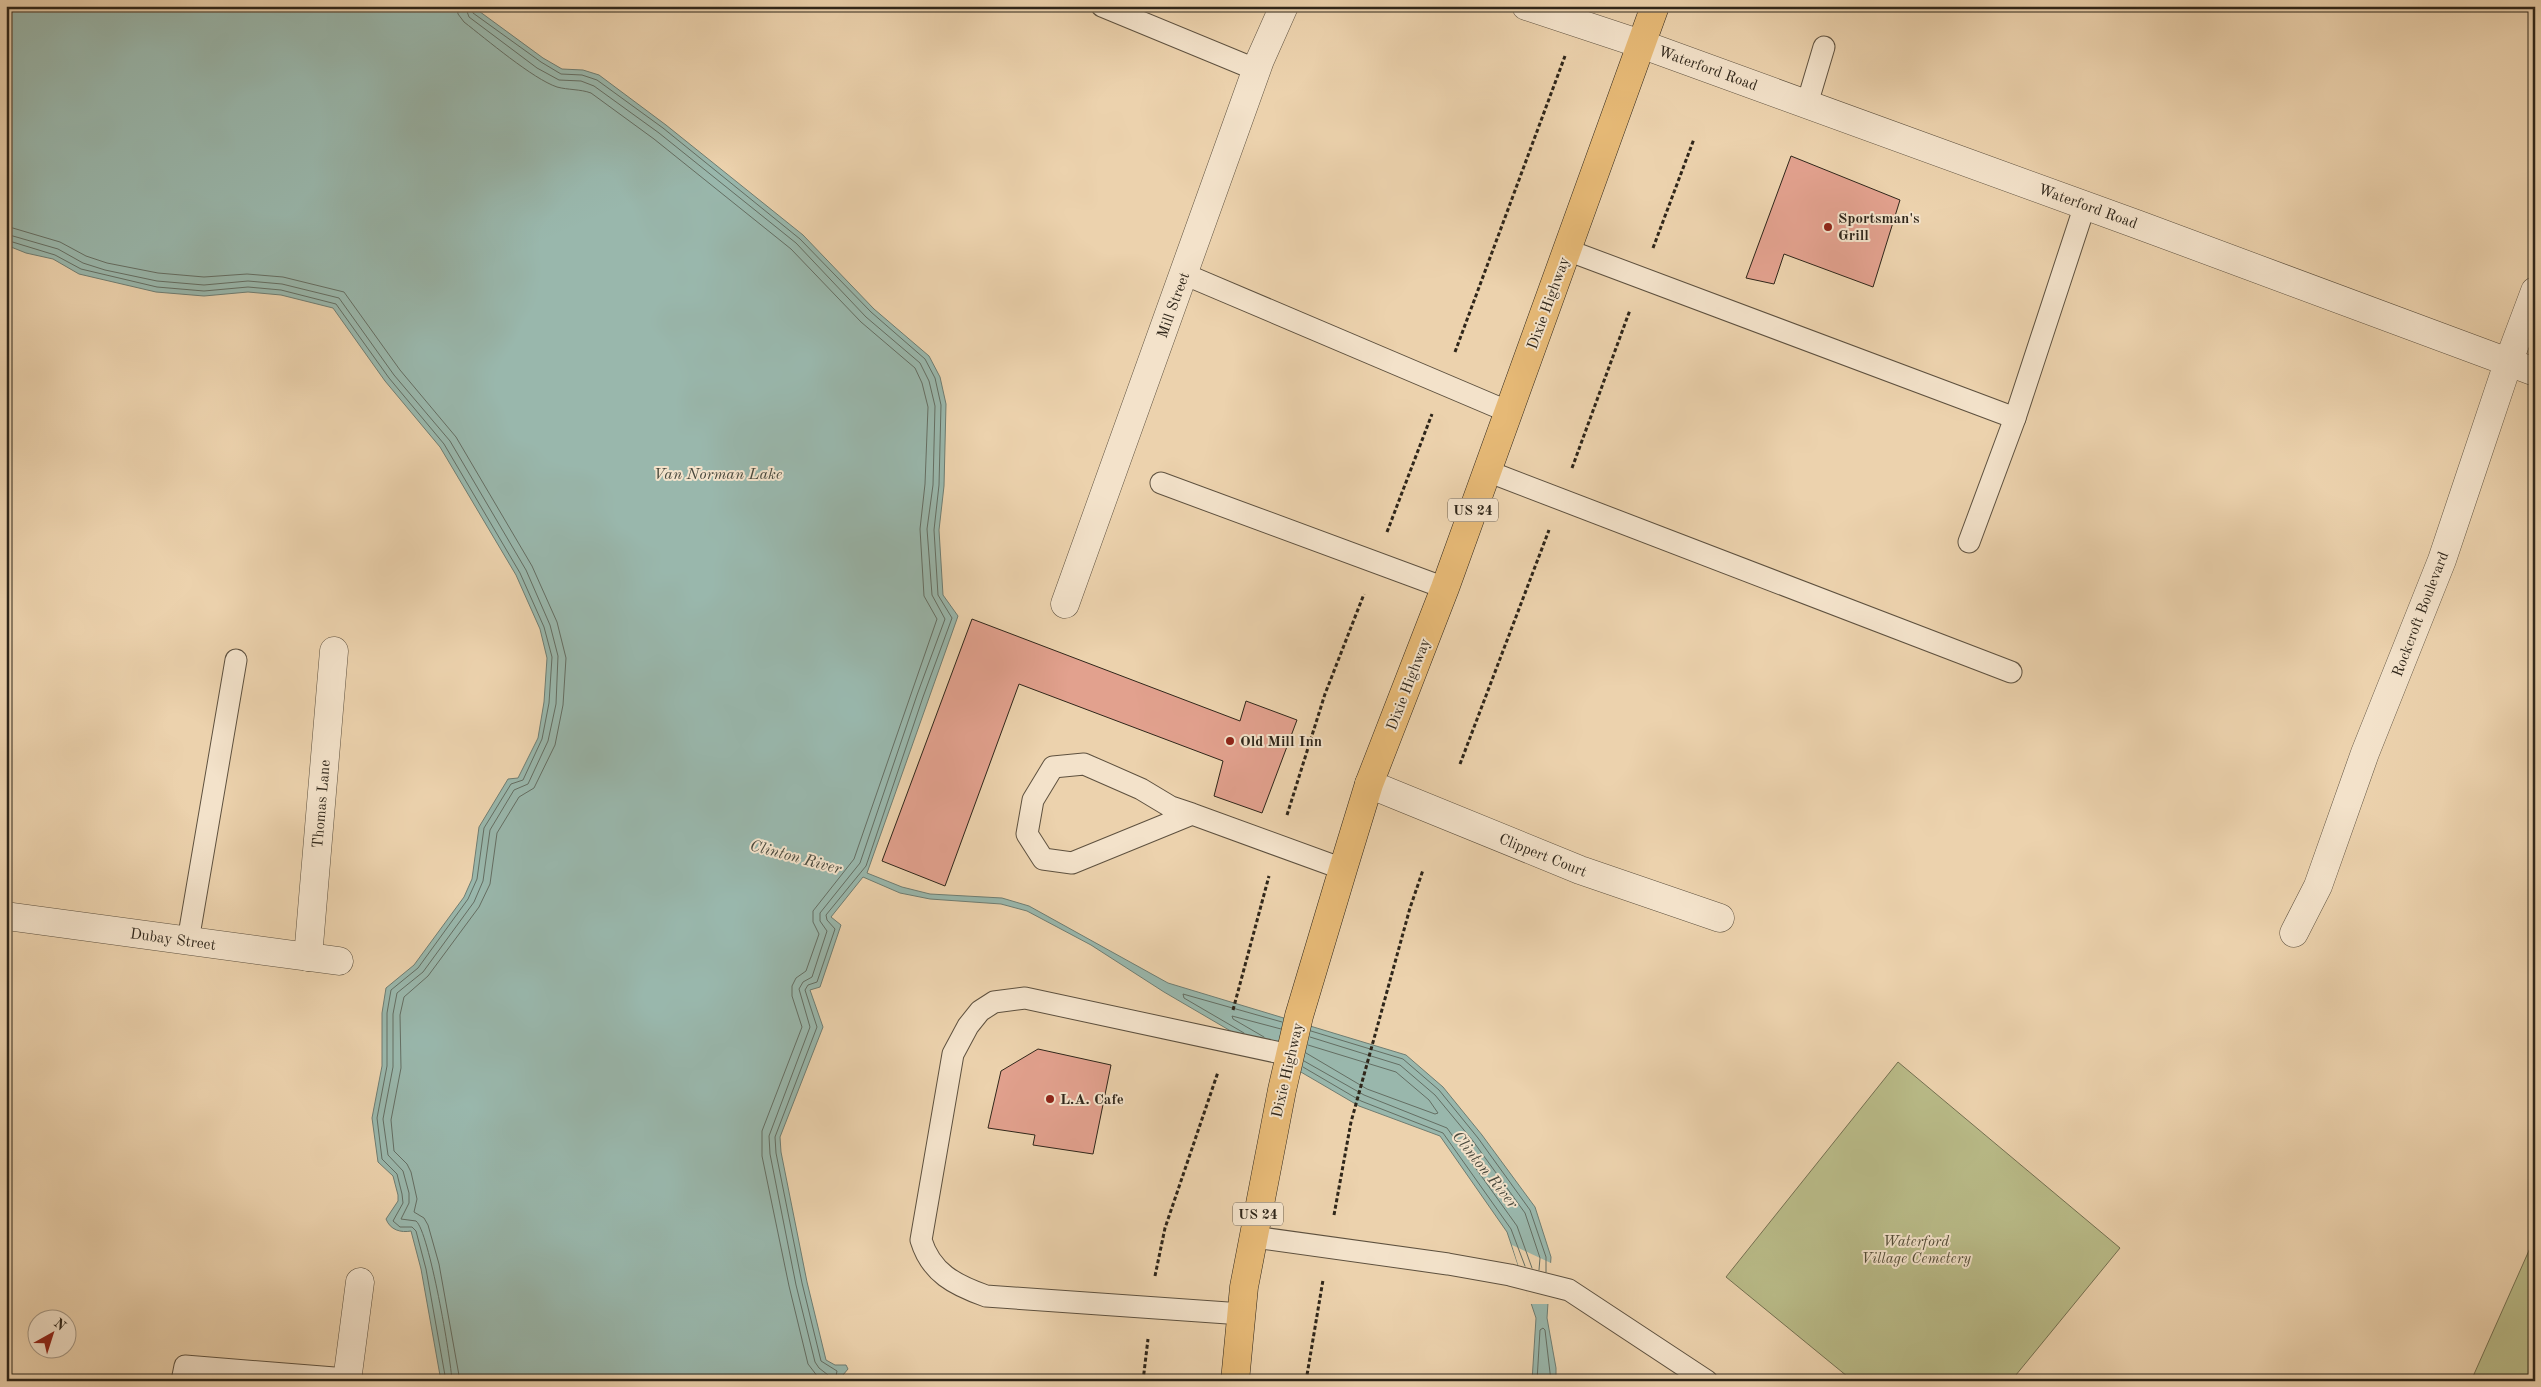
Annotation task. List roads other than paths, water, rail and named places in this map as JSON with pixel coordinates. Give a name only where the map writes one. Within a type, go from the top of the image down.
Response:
[{"type":"main road","name":"Dixie Highway","points":[[1235,1381],[1242,1314],[1254,1237],[1282,1090],[1299,1016],[1343,869],[1369,784],[1445,588],[1655,6]]},
{"type":"street","name":"Mill Street","points":[[1065,604],[1257,70],[1284,6]]},
{"type":"street","name":"Waterford Road","points":[[1526,6],[1641,44],[1807,104],[2535,372]]},
{"type":"street","name":"Rockcroft Boulevard","points":[[2294,934],[2318,886],[2365,753],[2442,560],[2508,363],[2535,291]]},
{"type":"street","name":"Thomas Lane","points":[[308,958],[334,651]]},
{"type":"street","name":"Clippert Court","points":[[1369,784],[1580,870],[1720,918]]},
{"type":"street","name":"Dubay Street","points":[[6,916],[339,961]]},
{"type":"street","points":[[347,1380],[360,1282]]},
{"type":"lane","points":[[1102,6],[1257,70]]},
{"type":"lane","points":[[1807,104],[1824,47]]},
{"type":"lane","points":[[1969,542],[2015,418],[2085,205]]},
{"type":"lane","points":[[1567,250],[2015,418]]},
{"type":"lane","points":[[1184,274],[1509,412]]},
{"type":"lane","points":[[1487,471],[2010,672]]},
{"type":"lane","points":[[1161,483],[1445,588]]},
{"type":"lane","points":[[188,941],[236,660]]},
{"type":"lane","points":[[1192,814],[1072,863],[1043,859],[1027,834],[1033,800],[1053,767],[1084,764],[1141,789],[1170,807],[1192,814],[1343,869]]},
{"type":"lane","points":[[1242,1314],[986,1296],[958,1286],[926,1255],[921,1240],[953,1054],[968,1026],[980,1012],[994,1002],[1025,998],[1290,1054]]},
{"type":"lane","points":[[1254,1237],[1510,1274],[1569,1290],[1707,1381]]},
{"type":"lane","points":[[182,1381],[185,1366],[347,1380]]},
{"type":"water","name":"Van Norman Lake","points":[[6,6],[472,6],[543,58],[562,69],[583,70],[599,75],[666,125],[803,235],[874,309],[929,356],[940,377],[946,404],[944,486],[939,530],[943,595],[958,616],[867,873],[902,887],[930,894],[1002,898],[1029,906],[1168,983],[1406,1055],[1443,1087],[1482,1135],[1535,1207],[1551,1257],[1547,1318],[1556,1368],[1556,1381],[1532,1381],[1536,1318],[1507,1232],[1440,1136],[1359,1106],[1164,992],[1091,945],[1027,911],[1001,904],[930,899],[900,893],[863,877],[831,917],[841,925],[820,987],[810,990],[823,1027],[780,1137],[781,1152],[807,1282],[826,1360],[835,1365],[846,1365],[848,1369],[838,1381],[441,1381],[421,1269],[411,1231],[403,1232],[396,1230],[390,1226],[386,1219],[398,1201],[398,1195],[393,1176],[378,1162],[372,1118],[382,1066],[382,1013],[386,988],[414,965],[464,897],[472,879],[479,827],[508,779],[518,778],[538,738],[544,702],[547,658],[540,629],[516,575],[440,447],[385,381],[333,308],[281,295],[248,292],[204,296],[156,292],[79,274],[53,259],[26,253],[6,245]]},
{"type":"place","name":"Sportsman's Grill","points":[[1828,227]]},
{"type":"place","name":"Old Mill Inn","points":[[1230,741]]},
{"type":"place","name":"L.A. Cafe","points":[[1050,1099]]},
{"type":"water label","name":"Clinton River","points":[[796,856]]},
{"type":"water label","name":"Clinton River","points":[[1486,1169]]},
{"type":"park label","name":"Waterford Village Cemetery","points":[[1916,1250]]}]
